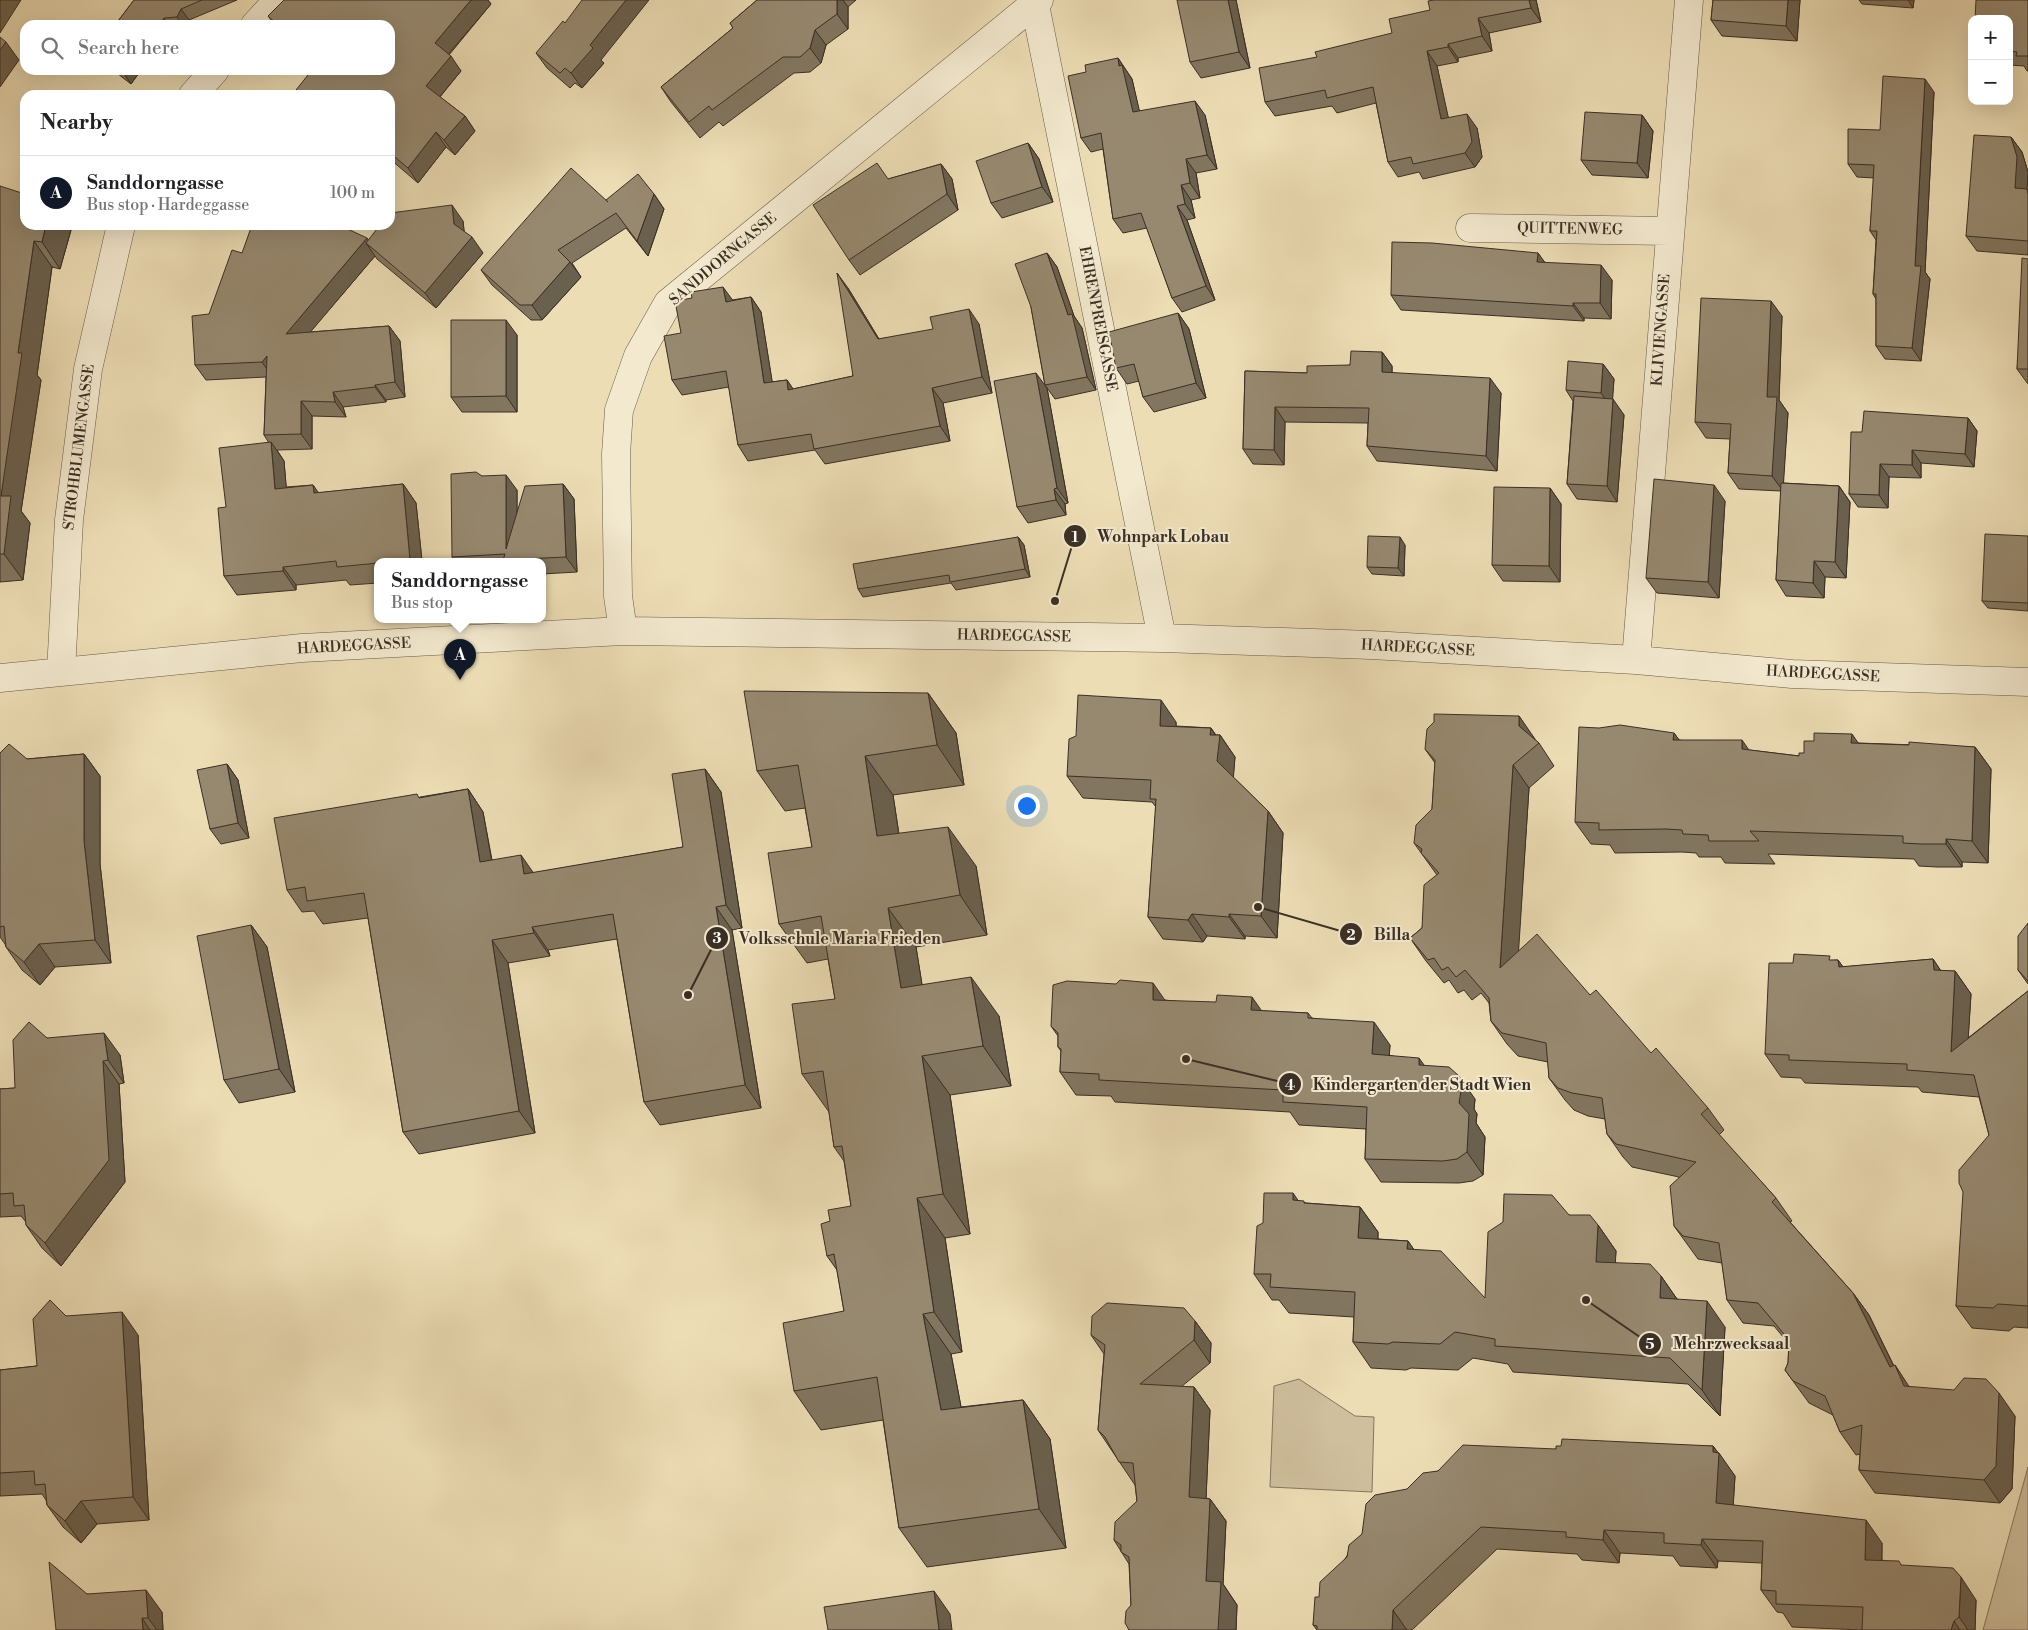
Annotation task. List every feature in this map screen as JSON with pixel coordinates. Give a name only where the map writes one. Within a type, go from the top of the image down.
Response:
[{"type":"street","points":[[260,20],[278,0]]},
{"type":"street","name":"KLIVIENGASSE","points":[[1636,660],[1689,0]]},
{"type":"street","name":"SANDDORNGASSE","points":[[623,631],[618,596],[617,483],[619,410],[638,356],[668,303],[1036,1]]},
{"type":"street","name":"EHRENPREISGASSE","points":[[1036,1],[1162,638]]},
{"type":"street","points":[[197,90],[211,75]]},
{"type":"street","name":"QUITTENWEG","points":[[1470,228],[1669,231]]},
{"type":"street","name":"STROHBLUMENGASSE","points":[[61,672],[69,520],[88,369],[120,230]]},
{"type":"street","name":"HARDEGGASSE","points":[[0,678],[302,648],[623,631],[1162,638],[1371,645],[1636,660],[1792,674],[2028,682]]},
{"type":"shaded area","points":[[1299,1379],[1355,1416],[1374,1417],[1372,1492],[1270,1487],[1274,1386]]},
{"type":"shaded area","points":[[2028,1467],[2028,1630],[1983,1630]]},
{"type":"building","points":[[134,0],[202,0],[181,9],[177,17],[164,18],[163,20],[119,20]]},
{"type":"building","points":[[284,0],[471,0],[435,43],[451,56],[426,86],[465,116],[444,140],[436,132],[408,168],[395,157],[395,90],[296,90],[308,75],[395,75],[395,20],[272,20],[268,16]]},
{"type":"building","points":[[582,0],[626,0],[590,45],[593,48],[571,73],[565,68],[560,73],[536,53],[563,21],[565,23]]},
{"type":"building","points":[[757,0],[837,0],[837,14],[815,30],[810,48],[800,57],[783,57],[712,110],[709,106],[689,122],[661,87],[733,28],[730,23]]},
{"type":"building","points":[[1177,0],[1228,0],[1239,52],[1190,62]]},
{"type":"building","points":[[1529,0],[1531,8],[1478,18],[1482,36],[1448,44],[1448,47],[1427,51],[1441,119],[1467,114],[1472,142],[1465,153],[1413,164],[1411,157],[1388,162],[1373,87],[1327,98],[1325,90],[1265,102],[1259,68],[1317,57],[1315,52],[1392,33],[1389,19],[1430,10],[1428,1]]},
{"type":"building","points":[[1713,0],[1788,0],[1786,26],[1711,20]]},
{"type":"building","points":[[1976,0],[2028,0],[2028,56],[2016,56],[2017,52],[2013,52],[2013,15],[1975,15]]},
{"type":"building","points":[[0,37],[6,42],[0,50]]},
{"type":"building","points":[[1118,58],[1119,66],[1122,65],[1133,112],[1195,101],[1207,155],[1186,159],[1190,183],[1181,185],[1185,204],[1177,206],[1206,286],[1172,298],[1141,213],[1113,219],[1101,133],[1081,138],[1068,76],[1086,72],[1085,65]]},
{"type":"building","points":[[1883,76],[1925,79],[1915,266],[1921,266],[1912,348],[1876,346],[1876,294],[1873,294],[1877,231],[1870,231],[1874,165],[1848,164],[1848,129],[1880,130]]},
{"type":"building","points":[[1585,112],[1642,115],[1637,163],[1581,160]]},
{"type":"building","points":[[1974,135],[2011,137],[2017,157],[2015,188],[2027,189],[2028,194],[2028,241],[1966,236]]},
{"type":"building","points":[[1028,143],[1042,187],[991,203],[976,161]]},
{"type":"building","points":[[877,163],[888,179],[941,164],[947,194],[849,260],[813,205]]},
{"type":"building","points":[[571,168],[608,202],[606,200],[638,174],[654,194],[637,241],[616,213],[558,250],[570,262],[532,305],[520,305],[481,270]]},
{"type":"building","points":[[0,186],[20,192],[20,230],[45,230],[42,242],[34,241],[18,353],[22,353],[1,496],[11,496],[4,554],[0,554]]},
{"type":"building","points":[[452,205],[454,224],[472,237],[425,293],[366,243],[376,230],[395,230],[395,212]]},
{"type":"building","points":[[250,230],[350,230],[367,238],[286,334],[389,326],[395,382],[375,385],[375,387],[333,392],[335,402],[301,401],[301,434],[264,435],[267,356],[262,362],[195,365],[192,316],[209,314],[232,250],[242,253]]},
{"type":"building","points":[[1392,242],[1432,243],[1538,253],[1537,262],[1601,265],[1600,303],[1573,303],[1573,306],[1391,295]]},
{"type":"building","points":[[1047,253],[1068,315],[1072,314],[1087,377],[1045,385],[1031,307],[1015,264]]},
{"type":"building","points":[[2022,258],[2028,259],[2028,369],[2017,369]]},
{"type":"building","points":[[837,273],[878,339],[933,329],[930,317],[969,309],[982,377],[932,388],[940,426],[814,449],[811,434],[738,445],[726,371],[672,380],[664,336],[681,333],[675,301],[692,298],[691,292],[723,287],[726,302],[751,297],[764,383],[787,380],[788,390],[853,376]]},
{"type":"building","points":[[1701,298],[1771,301],[1767,397],[1777,397],[1772,476],[1728,473],[1731,424],[1695,422]]},
{"type":"building","points":[[1178,313],[1196,383],[1143,397],[1134,364],[1116,368],[1109,332]]},
{"type":"building","points":[[451,320],[506,320],[506,396],[451,397]]},
{"type":"building","points":[[1351,351],[1382,352],[1382,372],[1490,378],[1486,456],[1367,446],[1369,408],[1275,407],[1274,450],[1243,449],[1245,371],[1307,373],[1307,366],[1350,365]]},
{"type":"building","points":[[1568,361],[1603,364],[1601,393],[1566,390]]},
{"type":"building","points":[[1036,373],[1057,488],[1054,489],[1056,500],[1017,507],[994,381]]},
{"type":"building","points":[[1574,396],[1613,399],[1607,486],[1567,484]]},
{"type":"building","points":[[1864,411],[1968,418],[1965,454],[1912,450],[1912,465],[1880,464],[1879,495],[1849,494],[1851,432],[1862,432]]},
{"type":"building","points":[[271,442],[275,489],[313,485],[314,493],[403,484],[410,558],[374,558],[374,563],[337,567],[336,561],[283,567],[283,571],[224,576],[218,508],[226,507],[219,448]]},
{"type":"building","points":[[476,472],[482,476],[506,475],[506,549],[525,486],[563,484],[566,557],[504,558],[505,554],[452,557],[451,474]]},
{"type":"building","points":[[1654,479],[1714,485],[1708,582],[1646,578]]},
{"type":"building","points":[[1781,483],[1839,486],[1835,562],[1814,561],[1813,583],[1776,580]]},
{"type":"building","points":[[1494,487],[1550,488],[1549,566],[1492,565]]},
{"type":"building","points":[[1985,534],[2028,536],[2028,603],[1982,601]]},
{"type":"building","points":[[1368,536],[1400,537],[1398,568],[1367,567]]},
{"type":"building","points":[[1018,537],[1025,569],[950,582],[949,575],[858,589],[853,564]]},
{"type":"building","points":[[744,691],[928,693],[937,745],[865,756],[877,836],[948,827],[960,895],[888,908],[901,988],[971,977],[983,1046],[922,1056],[943,1194],[917,1198],[934,1312],[923,1314],[941,1410],[1023,1400],[1039,1509],[899,1528],[877,1377],[794,1391],[783,1323],[844,1311],[834,1254],[827,1256],[821,1224],[830,1221],[828,1210],[851,1206],[842,1146],[834,1147],[823,1071],[802,1074],[792,1004],[835,999],[821,916],[779,924],[768,853],[812,847],[798,765],[757,771]]},
{"type":"building","points":[[1078,695],[1161,700],[1160,726],[1211,728],[1210,735],[1220,735],[1217,761],[1268,811],[1261,916],[1229,914],[1229,917],[1192,914],[1188,920],[1148,917],[1156,799],[1150,799],[1151,780],[1067,776],[1069,739],[1076,736]]},
{"type":"building","points":[[1434,714],[1519,716],[1519,726],[1539,743],[1513,765],[1500,968],[1537,934],[1590,995],[1596,990],[1651,1053],[1656,1048],[1708,1108],[1701,1114],[1776,1198],[1772,1202],[1853,1293],[1890,1367],[1895,1365],[1904,1386],[1954,1390],[1964,1378],[1986,1379],[1999,1393],[1996,1466],[1984,1480],[1859,1470],[1862,1425],[1840,1432],[1825,1396],[1793,1381],[1785,1370],[1788,1363],[1789,1340],[1758,1303],[1727,1300],[1719,1243],[1683,1236],[1674,1226],[1670,1186],[1696,1162],[1616,1144],[1607,1134],[1602,1098],[1572,1093],[1558,1088],[1549,1078],[1546,1043],[1502,1033],[1491,1021],[1489,998],[1465,970],[1456,977],[1448,967],[1442,970],[1434,958],[1428,960],[1410,938],[1422,928],[1424,885],[1439,873],[1421,853],[1422,849],[1414,843],[1416,825],[1432,809],[1435,760],[1425,749],[1427,729],[1434,722]]},
{"type":"building","points":[[1620,725],[1674,733],[1673,740],[1742,740],[1742,749],[1799,756],[1799,753],[1804,753],[1804,741],[1814,741],[1814,733],[1852,734],[1851,743],[1909,745],[1909,742],[1975,747],[1972,841],[1946,839],[1946,844],[1921,844],[1903,843],[1903,836],[1750,831],[1759,841],[1709,841],[1708,835],[1683,834],[1682,830],[1599,830],[1599,823],[1575,822],[1579,727],[1599,728]]},
{"type":"building","points":[[9,744],[27,759],[84,754],[84,841],[95,940],[39,944],[24,962],[6,947],[4,926],[0,927],[0,753]]},
{"type":"building","points":[[227,764],[238,823],[210,829],[197,770]]},
{"type":"building","points":[[705,769],[726,905],[716,907],[745,1085],[644,1102],[613,914],[532,927],[534,933],[492,940],[519,1111],[403,1132],[364,893],[307,901],[305,887],[287,890],[274,818],[417,794],[419,798],[468,789],[480,862],[521,855],[524,874],[683,847],[672,774]]},
{"type":"building","points":[[2028,923],[2028,981],[2018,970],[2018,936]]},
{"type":"building","points":[[251,925],[279,1069],[224,1080],[197,936]]},
{"type":"building","points":[[1794,954],[1830,956],[1829,960],[1838,960],[1839,967],[1933,959],[1934,970],[1955,971],[1951,1052],[2028,991],[2028,1306],[1998,1304],[1993,1308],[1956,1306],[1963,1192],[1959,1183],[1959,1170],[1989,1135],[1974,1075],[1907,1070],[1907,1064],[1789,1060],[1789,1055],[1765,1054],[1769,963],[1793,963]]},
{"type":"building","points":[[1120,980],[1153,983],[1153,1000],[1216,1002],[1217,995],[1252,997],[1251,1010],[1308,1013],[1308,1018],[1374,1022],[1372,1054],[1419,1058],[1419,1065],[1449,1067],[1459,1076],[1457,1090],[1461,1091],[1459,1103],[1469,1114],[1467,1152],[1457,1159],[1443,1161],[1365,1159],[1367,1107],[1283,1102],[1283,1090],[1099,1080],[1099,1074],[1060,1072],[1061,1049],[1058,1047],[1058,1033],[1051,1026],[1053,985],[1067,981],[1116,984]]},
{"type":"building","points":[[29,1022],[47,1038],[104,1033],[108,1060],[103,1061],[109,1160],[45,1243],[26,1225],[24,1205],[14,1206],[13,1193],[0,1194],[0,1089],[15,1088],[13,1040]]},
{"type":"building","points":[[1264,1193],[1293,1193],[1293,1200],[1304,1201],[1304,1203],[1360,1207],[1358,1238],[1408,1241],[1407,1249],[1441,1251],[1485,1298],[1488,1232],[1503,1222],[1504,1194],[1552,1195],[1569,1215],[1590,1215],[1598,1225],[1596,1262],[1650,1264],[1661,1276],[1660,1298],[1707,1301],[1702,1390],[1670,1358],[1495,1346],[1495,1339],[1455,1332],[1440,1344],[1353,1342],[1355,1292],[1270,1287],[1271,1274],[1254,1274],[1257,1226],[1263,1223]]},
{"type":"building","points":[[50,1300],[66,1316],[122,1312],[133,1497],[81,1501],[65,1521],[47,1505],[45,1484],[35,1485],[34,1471],[0,1473],[0,1370],[37,1366],[33,1319]]},
{"type":"building","points":[[1107,1303],[1184,1308],[1195,1321],[1194,1340],[1140,1384],[1194,1387],[1189,1497],[1210,1499],[1206,1581],[1221,1582],[1218,1630],[1129,1630],[1125,1623],[1126,1611],[1131,1605],[1129,1557],[1121,1552],[1121,1545],[1114,1540],[1115,1522],[1137,1501],[1133,1463],[1119,1462],[1105,1437],[1098,1430],[1105,1345],[1091,1335],[1092,1316]]},
{"type":"building","points":[[1562,1439],[1713,1446],[1713,1452],[1719,1453],[1716,1503],[1866,1520],[1865,1560],[1899,1561],[1901,1565],[1953,1568],[1961,1577],[1959,1617],[1954,1621],[1951,1630],[1862,1630],[1863,1607],[1776,1604],[1776,1591],[1761,1590],[1763,1541],[1702,1539],[1701,1545],[1664,1543],[1664,1533],[1604,1530],[1603,1540],[1566,1537],[1566,1532],[1481,1527],[1393,1610],[1392,1630],[1317,1630],[1317,1626],[1313,1625],[1315,1597],[1319,1597],[1320,1582],[1347,1557],[1349,1545],[1362,1534],[1366,1504],[1375,1495],[1407,1489],[1423,1473],[1438,1471],[1463,1445],[1556,1449],[1556,1446],[1561,1446]]},
{"type":"building","points":[[49,1562],[87,1594],[146,1590],[148,1618],[142,1618],[143,1630],[56,1630]]},
{"type":"building","points":[[934,1591],[939,1630],[828,1630],[824,1607]]},
{"type":"place","name":"Wohnpark Lobau","points":[[1055,601]]},
{"type":"place","name":"Sanddorngasse","points":[[460,680]]},
{"type":"place","name":"Billa","points":[[1258,907]]},
{"type":"place","name":"Volksschule Maria Frieden","points":[[688,995]]},
{"type":"place","name":"Kindergarten der Stadt Wien","points":[[1186,1059]]},
{"type":"place","name":"Mehrzwecksaal","points":[[1586,1300]]}]
